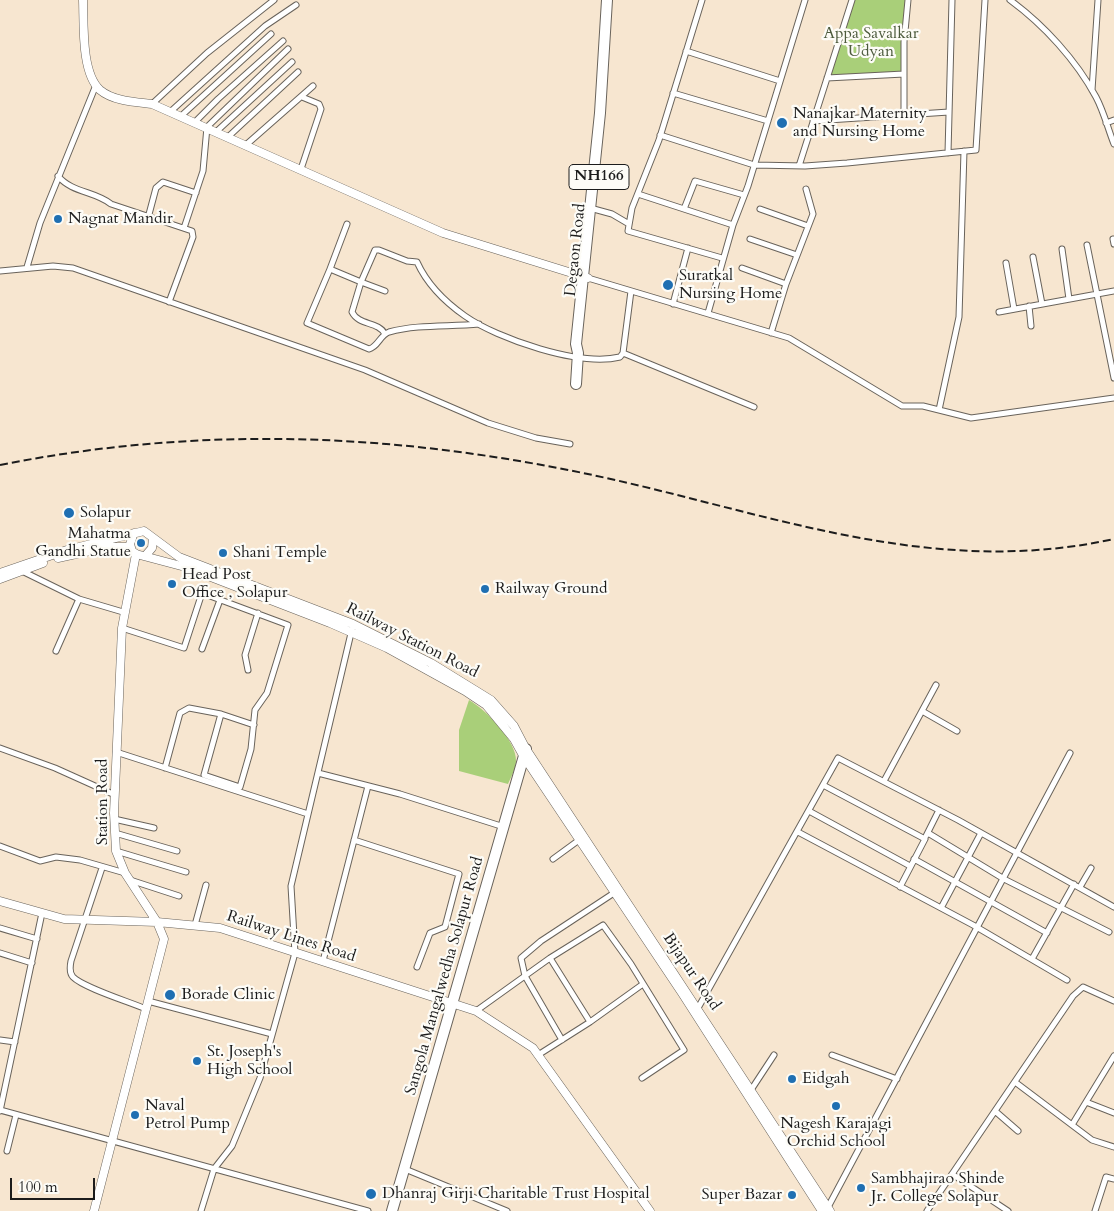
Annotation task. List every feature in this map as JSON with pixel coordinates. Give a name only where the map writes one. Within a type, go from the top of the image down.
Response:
[{"type":"highway","name":"Degaon Road","points":[[576,384],[593,208],[604,69],[607,0]]},
{"type":"highway","name":"Degaon Road","points":[[593,208],[612,52],[614,0]]},
{"type":"highway","name":"Sangola Mangalwedha Solapur Road","points":[[392,1211],[525,753]]},
{"type":"main road","points":[[83,0],[89,72],[101,91],[123,100],[152,104],[181,116],[443,233],[586,278]]},
{"type":"main road","points":[[0,573],[67,550],[134,533],[144,531],[153,538],[152,548],[146,555],[136,554],[130,547],[130,541],[134,533]]},
{"type":"main road","name":"Railway Station Road","points":[[153,538],[179,557],[352,628],[431,664],[491,700],[514,726],[525,753]]},
{"type":"main road","points":[[0,579],[64,556],[108,547],[130,547]]},
{"type":"main road","name":"Station Road","points":[[94,1211],[164,939],[156,922],[128,877],[116,851],[114,819],[123,612],[136,554]]},
{"type":"main road","name":"Railway Station Road","points":[[146,555],[185,567],[352,628]]},
{"type":"main road","points":[[525,753],[579,840],[617,891],[827,1210]]},
{"type":"main road","name":"Bijapur Road","points":[[525,753],[698,1008],[827,1210]]},
{"type":"main road","name":"Railway Lines Road","points":[[0,901],[64,919],[156,922],[220,928],[476,1011],[527,1044],[538,1055],[650,1211]]},
{"type":"street","points":[[152,104],[207,54],[274,0]]},
{"type":"street","points":[[702,0],[660,135],[638,194],[628,231],[722,258]]},
{"type":"street","points":[[708,313],[722,258],[754,165],[805,0]]},
{"type":"street","points":[[799,166],[852,0]]},
{"type":"street","points":[[904,115],[908,0]]},
{"type":"street","points":[[948,153],[952,0]]},
{"type":"street","points":[[660,135],[754,165],[799,166],[976,150],[985,0]]},
{"type":"street","points":[[1010,0],[1059,45],[1092,91],[1114,144]]},
{"type":"street","points":[[1092,91],[1098,0]]},
{"type":"street","points":[[170,112],[265,26],[296,5]]},
{"type":"street","points":[[181,116],[271,34]]},
{"type":"street","points":[[195,122],[283,41]]},
{"type":"street","points":[[184,228],[196,193],[206,153],[207,127],[288,49]]},
{"type":"street","points":[[686,51],[780,82]]},
{"type":"street","points":[[217,131],[292,62]]},
{"type":"street","points":[[229,136],[298,72]]},
{"type":"street","points":[[827,78],[904,74]]},
{"type":"street","points":[[27,267],[40,222],[96,85]]},
{"type":"street","points":[[247,144],[302,97],[312,86]]},
{"type":"street","points":[[673,93],[768,121]]},
{"type":"street","points":[[301,169],[320,109],[319,104],[302,97]]},
{"type":"street","points":[[813,120],[949,112]]},
{"type":"street","points":[[1106,123],[1114,120]]},
{"type":"street","points":[[939,410],[959,318],[964,151]]},
{"type":"street","points":[[58,176],[66,185],[148,218],[192,232],[193,237],[169,302]]},
{"type":"street","points":[[684,209],[695,181],[744,195]]},
{"type":"street","points":[[148,218],[156,188],[163,182],[196,193]]},
{"type":"street","points":[[771,333],[786,284],[813,214],[806,189]]},
{"type":"street","points":[[638,194],[733,225]]},
{"type":"street","points":[[593,208],[612,214],[629,224]]},
{"type":"street","points":[[760,209],[808,226]]},
{"type":"street","points":[[347,224],[307,322],[369,349],[374,348],[386,334],[424,325],[479,324]]},
{"type":"street","points":[[750,238],[797,255]]},
{"type":"street","points":[[1087,245],[1114,378]]},
{"type":"street","points":[[673,304],[688,248]]},
{"type":"street","points":[[1062,248],[1070,299]]},
{"type":"street","points":[[386,334],[383,329],[359,320],[353,315],[353,304],[375,250],[406,261],[417,262],[423,274],[444,299],[479,324],[542,351],[615,359],[620,357],[623,353],[631,291]]},
{"type":"street","points":[[1033,257],[1042,304]]},
{"type":"street","points":[[1006,263],[1014,309]]},
{"type":"street","points":[[0,271],[27,267],[64,266],[356,367],[488,423],[536,438],[570,444]]},
{"type":"street","points":[[742,268],[786,284]]},
{"type":"street","points":[[330,269],[384,291]]},
{"type":"street","points":[[586,278],[789,338],[806,347],[839,370],[902,406],[923,406],[971,418],[1114,398]]},
{"type":"street","points":[[998,312],[1114,291]]},
{"type":"street","points":[[1029,306],[1032,326]]},
{"type":"street","points":[[623,353],[754,407]]},
{"type":"street","points":[[22,570],[79,599],[123,612]]},
{"type":"street","points":[[122,628],[184,648],[202,593],[288,624],[267,692],[255,710],[251,749],[240,786],[204,775],[221,714]]},
{"type":"street","points":[[56,651],[79,599]]},
{"type":"street","points":[[202,649],[220,600]]},
{"type":"street","points":[[248,670],[245,655],[258,614]]},
{"type":"street","points":[[201,1211],[214,1169],[232,1146],[260,1078],[295,952],[291,886],[352,628]]},
{"type":"street","points":[[884,781],[936,686]]},
{"type":"street","points":[[165,768],[180,713],[190,708],[221,714],[254,725]]},
{"type":"street","points":[[922,711],[957,731]]},
{"type":"street","points":[[0,748],[55,768],[115,795]]},
{"type":"street","points":[[116,752],[308,814]]},
{"type":"street","points":[[827,1210],[1070,753]]},
{"type":"street","points":[[698,1008],[838,758],[940,810],[1114,907]]},
{"type":"street","points":[[318,773],[504,827]]},
{"type":"street","points":[[823,785],[968,856],[1004,879],[1109,932]]},
{"type":"street","points":[[323,961],[368,786]]},
{"type":"street","points":[[900,887],[940,810]]},
{"type":"street","points":[[809,811],[910,866]]},
{"type":"street","points":[[114,819],[154,828]]},
{"type":"street","points":[[798,832],[978,928],[1067,980]]},
{"type":"street","points":[[115,833],[177,851]]},
{"type":"street","points":[[941,908],[981,833]]},
{"type":"street","points":[[354,840],[459,874],[445,927],[430,932],[417,968]]},
{"type":"street","points":[[553,859],[579,840]]},
{"type":"street","points":[[0,846],[40,860],[56,857],[80,860],[179,896]]},
{"type":"street","points":[[116,851],[186,872]]},
{"type":"street","points":[[914,859],[1047,933]]},
{"type":"street","points":[[102,868],[71,962],[70,971],[72,976],[147,1005],[272,1034]]},
{"type":"street","points":[[1080,888],[1091,868]]},
{"type":"street","points":[[1032,959],[1074,884]]},
{"type":"street","points":[[194,926],[206,885]]},
{"type":"street","points":[[562,1040],[525,976],[521,958],[541,941],[617,891]]},
{"type":"street","points":[[42,914],[0,1110],[368,1211]]},
{"type":"street","points":[[476,1011],[550,958],[603,925],[684,1050],[642,1078]]},
{"type":"street","points":[[0,928],[37,939]]},
{"type":"street","points":[[0,953],[32,963]]},
{"type":"street","points":[[550,958],[590,1022]]},
{"type":"street","points":[[538,1055],[590,1022],[643,984]]},
{"type":"street","points":[[929,1210],[1079,990],[1083,987],[1089,988],[1114,1001]]},
{"type":"street","points":[[0,1040],[15,1042]]},
{"type":"street","points":[[752,1090],[774,1055]]},
{"type":"street","points":[[832,1055],[897,1079]]},
{"type":"street","points":[[1072,1125],[1114,1056]]},
{"type":"street","points":[[1015,1082],[1092,1140],[1114,1146]]},
{"type":"street","points":[[1086,1102],[1114,1114]]},
{"type":"street","points":[[995,1111],[1018,1131]]},
{"type":"street","points":[[7,1150],[16,1114]]},
{"type":"street","points":[[405,1169],[507,1211]]},
{"type":"street","points":[[952,1174],[1008,1211]]},
{"type":"street","points":[[1095,1211],[1106,1177],[1114,1179]]},
{"type":"street","points":[[994,1211],[998,1204]]},
{"type":"green space","name":"Appa Savalkar Udyan","points":[[854,0],[905,0],[901,73],[829,77]]},
{"type":"green space","points":[[469,700],[476,704],[499,726],[511,744],[515,753],[516,764],[508,784],[459,771],[459,730]]},
{"type":"railway","points":[[0,465],[142,444],[284,439],[355,442],[497,457],[568,470],[838,534],[906,545],[974,551],[1043,550],[1114,539]]},
{"type":"place","name":"Nanajkar Maternity and Nursing Home","points":[[782,123]]},
{"type":"place","name":"Nagnat Mandir","points":[[58,219]]},
{"type":"place","name":"Suratkal Nursing Home","points":[[668,285]]},
{"type":"place","name":"Solapur","points":[[69,513]]},
{"type":"place","name":"Mahatma Gandhi Statue","points":[[141,543]]},
{"type":"place","name":"Shani Temple","points":[[223,553]]},
{"type":"place","name":"Head Post Office , Solapur","points":[[172,584]]},
{"type":"place","name":"Railway Ground","points":[[485,589]]},
{"type":"place","name":"Borade Clinic","points":[[170,995]]},
{"type":"place","name":"St. Joseph's High School","points":[[197,1061]]},
{"type":"place","name":"Eidgah","points":[[792,1079]]},
{"type":"place","name":"Nagesh Karajagi Orchid School","points":[[836,1106]]},
{"type":"place","name":"Naval Petrol Pump","points":[[135,1115]]},
{"type":"place","name":"Sambhajirao Shinde Jr. College Solapur","points":[[861,1188]]},
{"type":"place","name":"Dhanraj Girji Charitable Trust Hospital","points":[[371,1194]]},
{"type":"place","name":"Super Bazar","points":[[792,1195]]}]
